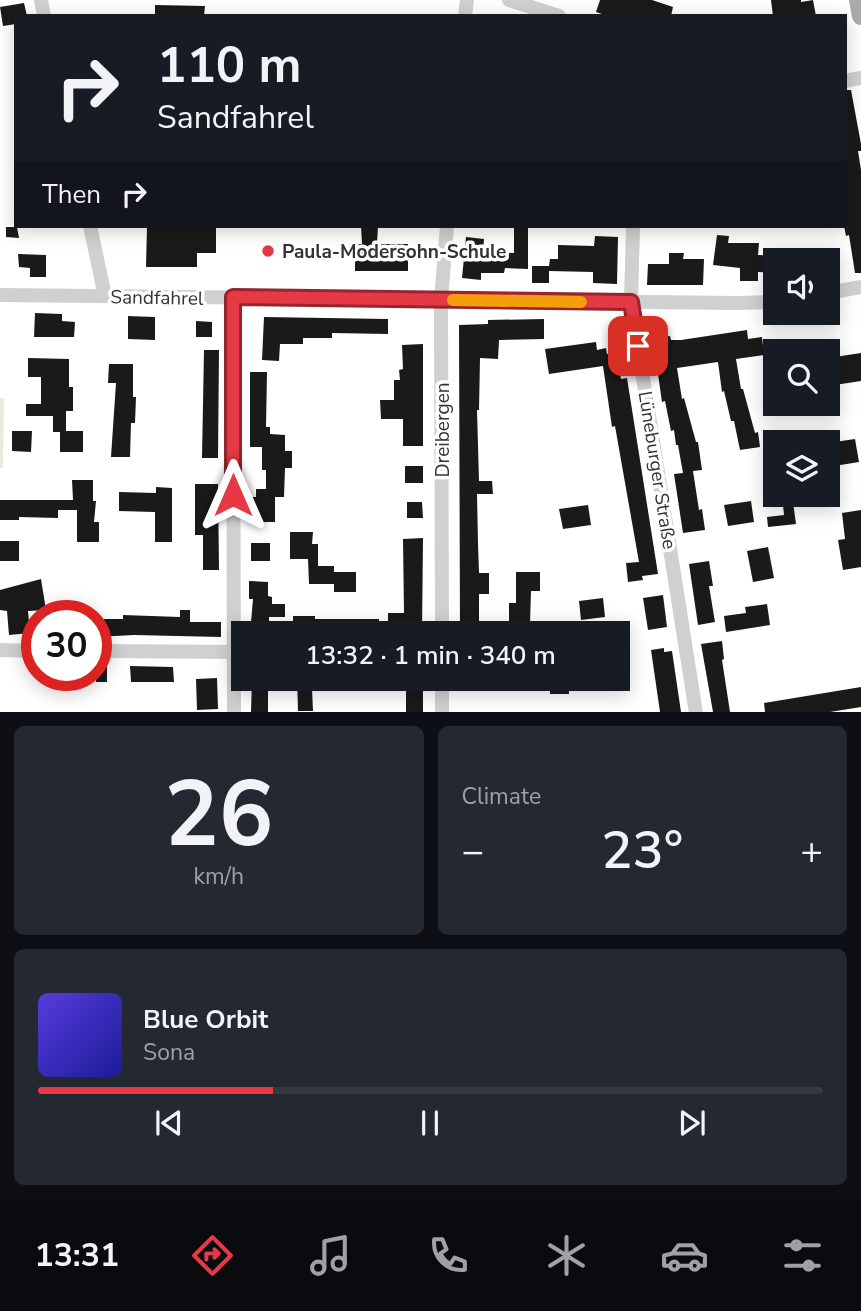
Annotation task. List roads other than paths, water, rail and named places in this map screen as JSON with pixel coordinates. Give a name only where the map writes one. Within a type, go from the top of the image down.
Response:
[{"type":"main road","points":[[858,0],[861,16]]},
{"type":"street","points":[[509,0],[553,14]]},
{"type":"street","points":[[90,228],[105,296]]},
{"type":"street","name":"Dreibergen","points":[[442,621],[442,300],[447,228]]},
{"type":"street","name":"Lüneburger Straße","points":[[633,228],[631,302],[696,712]]},
{"type":"street","points":[[840,291],[861,287]]},
{"type":"street","name":"Sandfahrel","points":[[0,295],[763,302]]},
{"type":"street","points":[[233,297],[238,621]]},
{"type":"street","points":[[0,650],[21,651]]},
{"type":"street","points":[[112,651],[231,652]]},
{"type":"street","points":[[234,712],[236,691]]},
{"type":"street","points":[[442,691],[442,712]]},
{"type":"place","name":"Paula-Modersohn-Schule","points":[[268,251]]}]
